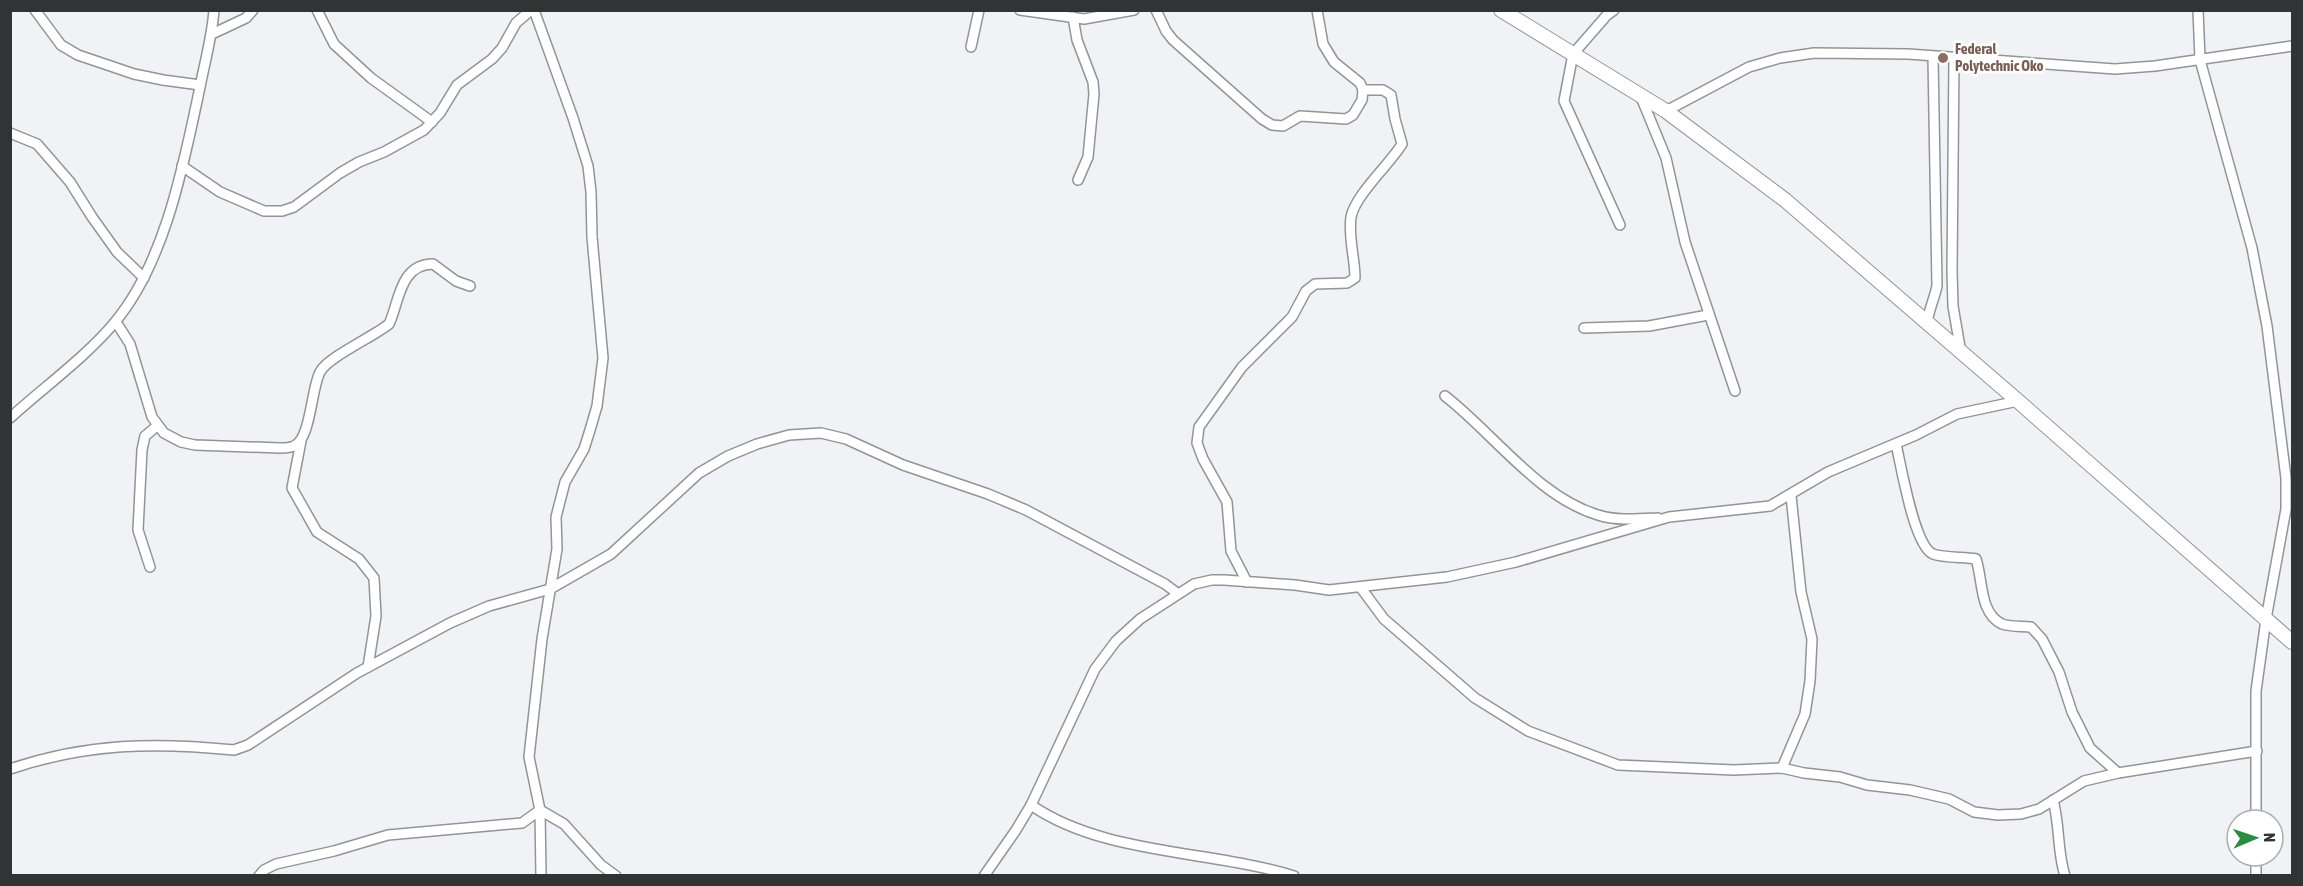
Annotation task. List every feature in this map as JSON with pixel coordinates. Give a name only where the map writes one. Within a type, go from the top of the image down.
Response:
[{"type":"main road","points":[[1501,10],[1641,94],[1785,200],[2018,400],[2292,642]]},
{"type":"street","points":[[35,10],[61,45],[78,55],[134,74],[200,85]]},
{"type":"street","points":[[10,418],[116,322],[144,278],[169,214],[182,166],[213,34],[214,10]]},
{"type":"street","points":[[213,34],[246,18],[253,10]]},
{"type":"street","points":[[317,10],[334,44],[371,78],[432,122]]},
{"type":"street","points":[[182,166],[220,192],[246,205],[264,211],[282,211],[304,201],[340,173],[359,162],[384,152],[424,130],[457,85],[492,59],[502,48],[516,23],[532,10],[573,118],[588,166],[603,358],[597,406],[590,430],[584,449],[565,482],[556,517],[557,549],[542,639],[529,757],[540,810],[541,876]]},
{"type":"street","points":[[972,47],[979,10]]},
{"type":"street","points":[[1020,10],[1079,15],[1134,10]]},
{"type":"street","points":[[1156,10],[1173,40],[1272,125],[1283,126],[1300,116],[1346,119],[1353,115],[1362,100],[1364,90],[1360,83],[1334,62],[1323,44],[1317,10]]},
{"type":"street","points":[[1614,10],[1573,54],[1564,101],[1620,225]]},
{"type":"street","points":[[2198,10],[2200,60],[2252,248],[2267,326],[2286,478],[2286,509],[2266,619],[2256,691],[2256,808]]},
{"type":"street","points":[[1078,180],[1088,158],[1094,94],[1093,82],[1077,40],[1079,15]]},
{"type":"street","points":[[1666,111],[1749,67],[1780,58],[1814,53],[1908,54],[2115,69],[2200,60],[2292,46]]},
{"type":"street","points":[[1927,323],[1929,306],[1935,298],[1937,286],[1938,219],[1933,57]]},
{"type":"street","points":[[1954,59],[1953,306],[1961,353]]},
{"type":"street","points":[[1247,582],[1231,552],[1227,502],[1203,459],[1197,443],[1199,427],[1242,367],[1292,317],[1306,291],[1315,284],[1347,283],[1354,278],[1350,232],[1351,215],[1373,179],[1394,157],[1402,144],[1391,94],[1383,90],[1364,90]]},
{"type":"street","points":[[1641,94],[1666,158],[1685,242],[1735,391]]},
{"type":"street","points":[[10,133],[38,144],[70,182],[117,252],[144,278]]},
{"type":"street","points":[[1936,165],[1953,165]]},
{"type":"street","points":[[1938,219],[1952,219]]},
{"type":"street","points":[[368,667],[376,616],[374,578],[359,559],[317,532],[292,488],[315,384],[321,370],[338,356],[389,324],[396,298],[410,274],[421,266],[432,264],[456,281],[470,286]]},
{"type":"street","points":[[1584,328],[1649,326],[1708,315]]},
{"type":"street","points":[[116,322],[130,344],[152,417],[157,426],[174,440],[195,445],[280,448],[294,446],[301,441]]},
{"type":"street","points":[[1445,396],[1465,411],[1541,483],[1582,510],[1617,519],[1670,518],[1770,506],[1828,472],[1896,444],[1957,414],[2018,400]]},
{"type":"street","points":[[150,567],[138,530],[142,450],[145,436],[157,426]]},
{"type":"street","points":[[10,769],[84,749],[129,745],[234,750],[248,745],[368,667],[450,623],[489,606],[550,589],[611,554],[699,473],[728,456],[757,444],[789,435],[821,434],[846,439],[914,470],[988,494],[1026,510],[1165,584],[1177,593]]},
{"type":"street","points":[[1896,444],[1913,518],[1923,545],[1933,554],[1976,559],[1983,597],[1992,618],[2004,625],[2031,627],[2042,639],[2059,672],[2072,712],[2090,748],[2118,773]]},
{"type":"street","points":[[1782,768],[1805,714],[1810,681],[1812,639],[1801,592],[1791,495]]},
{"type":"street","points":[[984,876],[1031,805],[1095,669],[1116,641],[1140,619],[1194,584],[1212,580],[1295,585],[1329,590],[1447,578],[1670,518]]},
{"type":"street","points":[[1361,588],[1384,619],[1475,698],[1528,731],[1618,765],[1734,770],[1782,768],[1840,777],[1867,785],[1910,790],[1949,799],[1974,812],[1998,815],[2021,814],[2038,809],[2084,781],[2118,773],[2257,752]]},
{"type":"street","points":[[2053,800],[2058,820],[2059,858],[2065,876]]},
{"type":"street","points":[[1031,805],[1070,826],[1116,840],[1243,863],[1294,876]]},
{"type":"street","points":[[259,876],[264,870],[276,864],[334,851],[388,835],[522,823],[540,810]]},
{"type":"street","points":[[540,810],[564,824],[601,865],[616,876]]},
{"type":"place","name":"Federal Polytechnic Oko","points":[[1943,58]]}]
